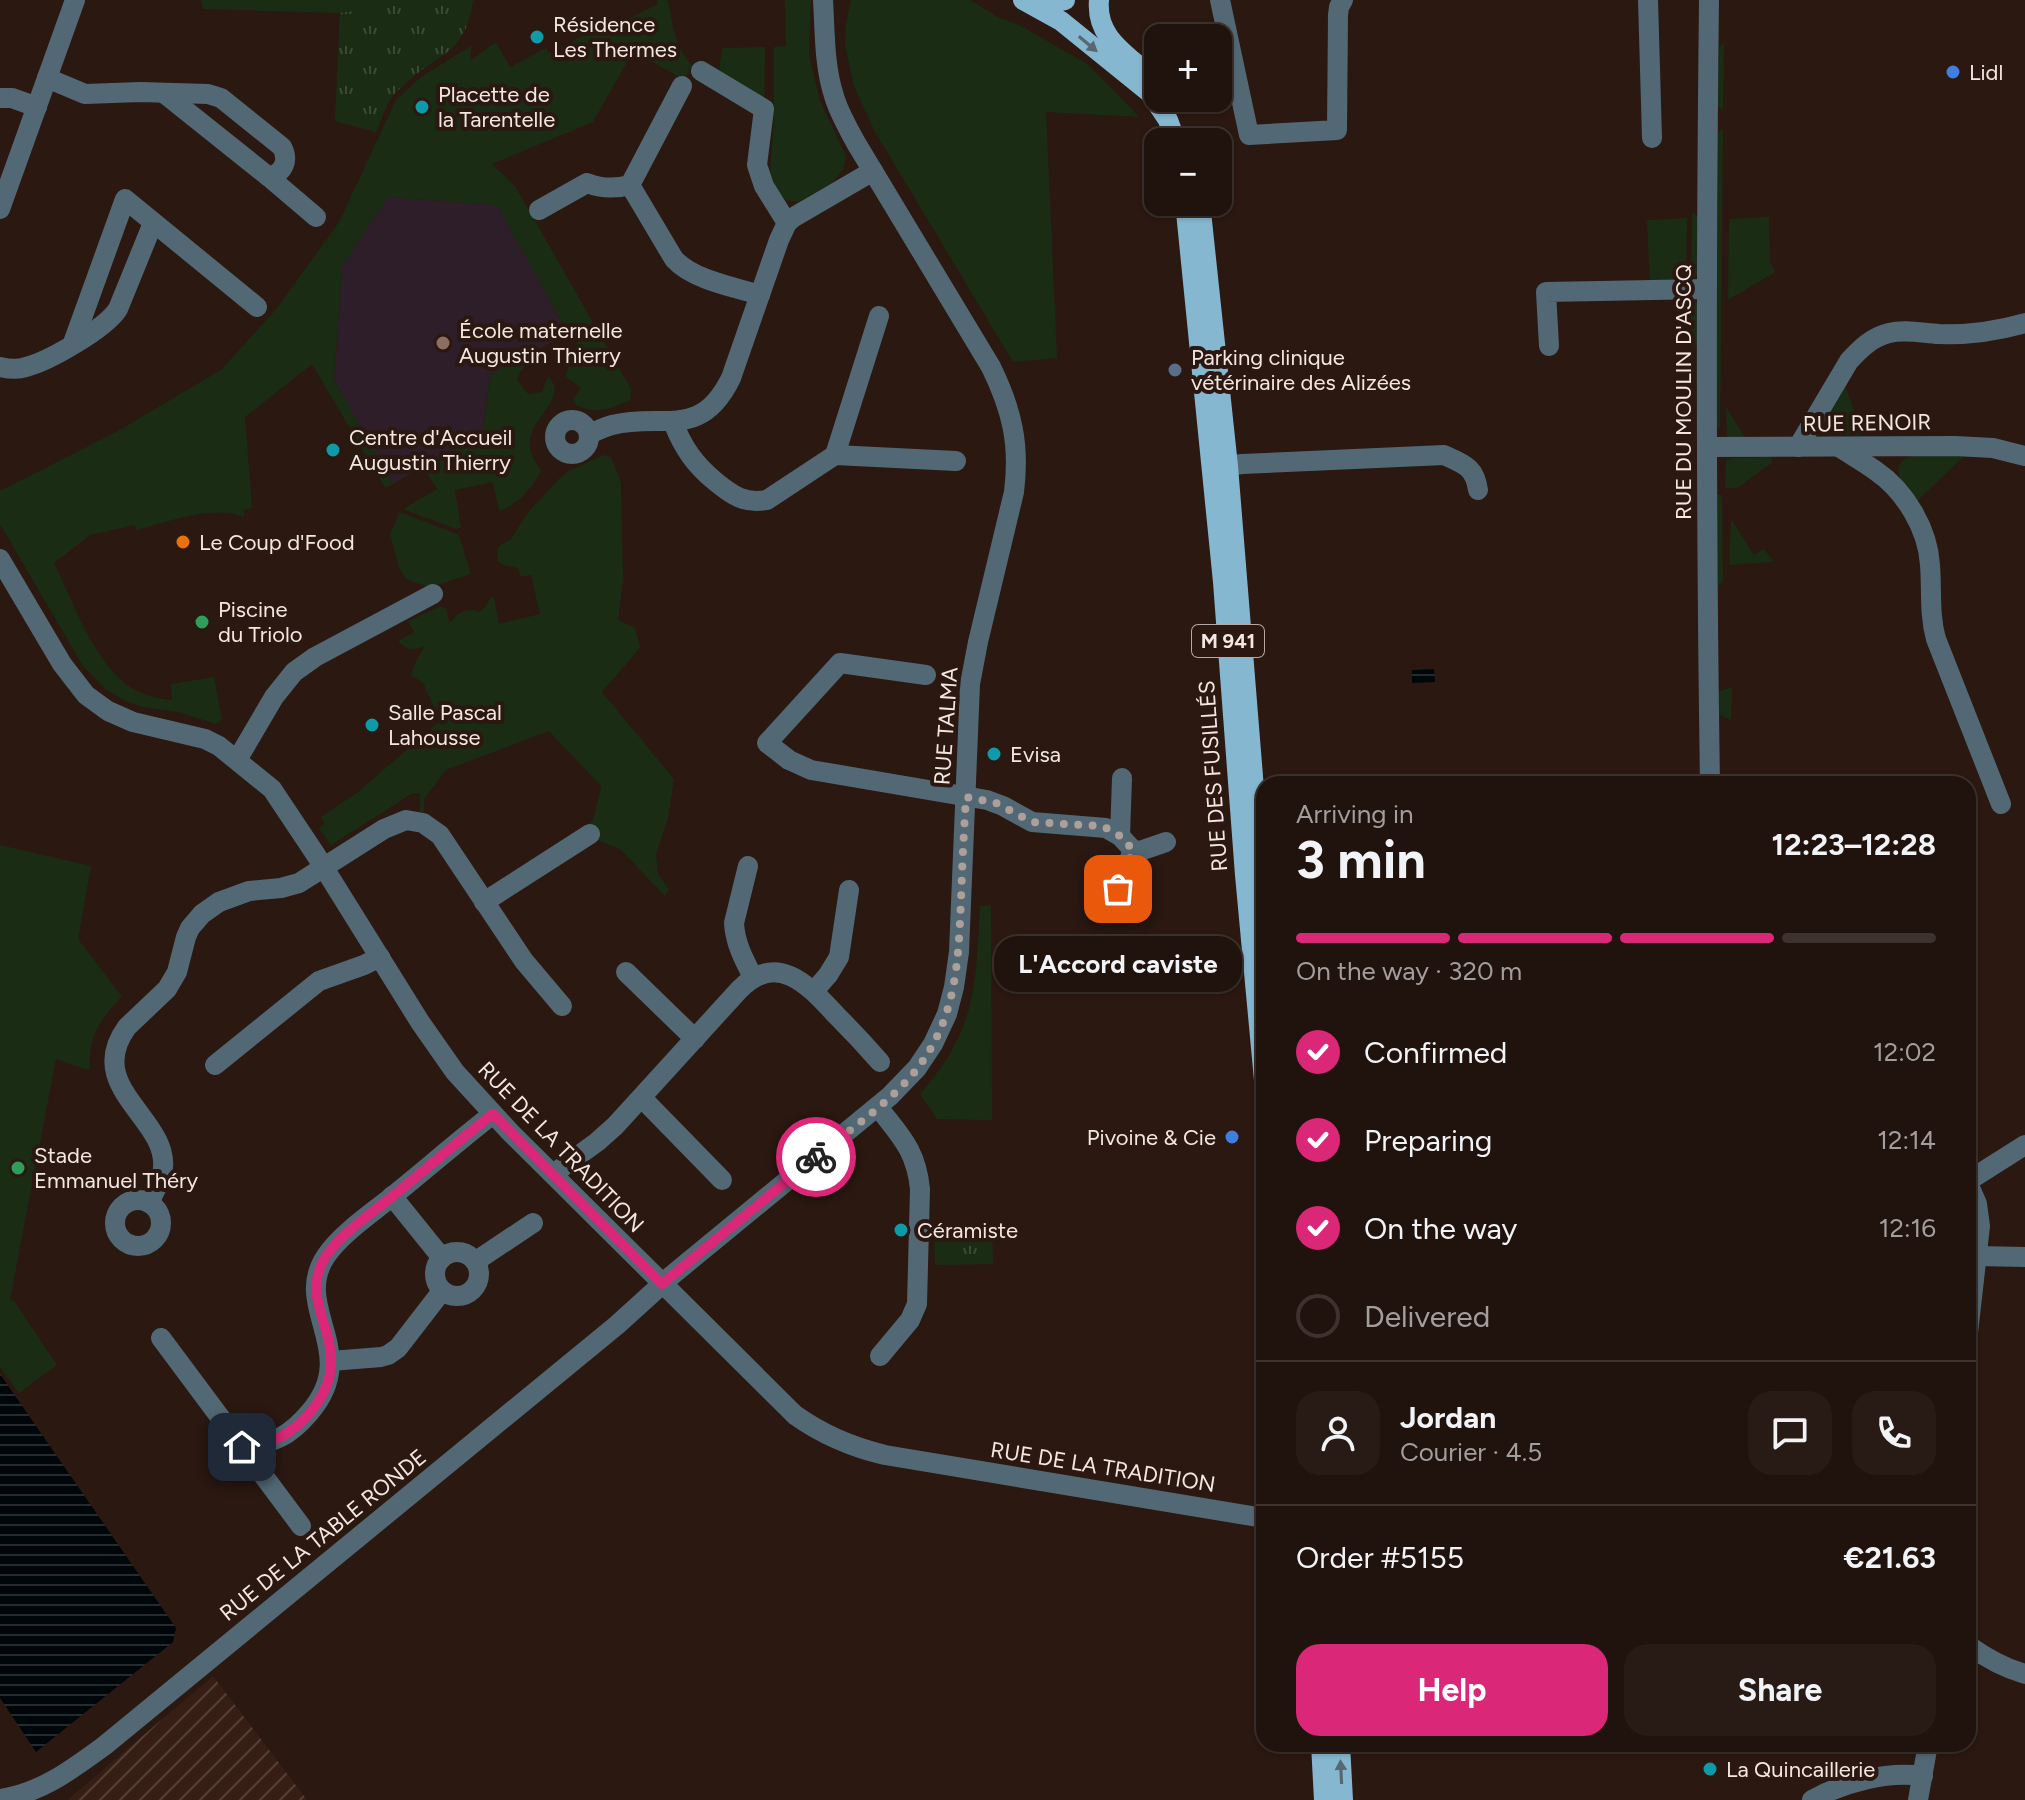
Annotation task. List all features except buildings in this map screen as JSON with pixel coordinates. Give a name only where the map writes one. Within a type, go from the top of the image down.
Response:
[{"type":"main road","points":[[1023,0],[1043,3],[1065,0]]},
{"type":"main road","points":[[1023,0],[1061,21],[1150,93],[1171,128]]},
{"type":"main road","points":[[1099,0],[1102,27],[1108,37],[1144,72]]},
{"type":"main road","name":"RUE DES FUSILLÉS","points":[[1187,216],[1220,467],[1223,582],[1256,994]]},
{"type":"main road","name":"RUE DES FUSILLÉS","points":[[1201,216],[1220,467],[1256,832]]},
{"type":"main road","points":[[1321,1752],[1324,1800]]},
{"type":"main road","points":[[1340,1752],[1343,1800]]},
{"type":"street","points":[[0,209],[75,0]]},
{"type":"street","name":"RUE TALMA","points":[[662,1284],[878,1107],[917,1068],[933,1044],[951,1002],[959,952],[970,684],[1014,492],[1017,470],[1015,437],[1009,407],[991,367],[844,120],[833,94],[825,45],[823,0]]},
{"type":"street","points":[[1220,0],[1249,135],[1337,130],[1338,15],[1343,0]]},
{"type":"street","points":[[1648,0],[1652,138]]},
{"type":"street","name":"RUE DU MOULIN D'ASCQ","points":[[1709,0],[1706,289],[1710,776]]},
{"type":"street","points":[[701,71],[764,109],[757,165],[764,186],[787,223]]},
{"type":"street","points":[[47,78],[85,94],[208,94],[221,98],[282,147],[286,155],[283,168],[269,177]]},
{"type":"street","points":[[539,210],[587,183],[606,188],[630,185],[682,86]]},
{"type":"street","points":[[165,94],[316,217]]},
{"type":"street","points":[[0,98],[12,98],[37,107]]},
{"type":"street","points":[[589,434],[626,423],[673,422],[699,415],[713,405],[731,378],[787,223],[873,171]]},
{"type":"street","points":[[630,185],[680,266],[696,275],[760,295]]},
{"type":"street","points":[[73,343],[125,199],[257,307]]},
{"type":"street","points":[[0,367],[23,368],[107,322],[118,309],[153,223]]},
{"type":"street","points":[[1549,346],[1546,292],[1706,289]]},
{"type":"street","points":[[835,455],[879,316]]},
{"type":"street","points":[[1798,447],[1849,361],[1879,336],[1903,331],[1940,334],[1984,332],[2025,323]]},
{"type":"street","points":[[673,422],[682,444],[702,471],[733,496],[748,502],[767,500],[835,455],[956,461]]},
{"type":"street","name":"RUE RENOIR","points":[[1707,447],[1973,446],[2025,456]]},
{"type":"street","points":[[1839,447],[1878,472],[1898,491],[1925,540],[1930,561],[1930,612],[1936,639],[2001,804]]},
{"type":"street","points":[[1898,491],[1892,472],[1893,462],[1905,447]]},
{"type":"street","points":[[1220,467],[1444,455],[1465,465],[1476,476],[1478,490]]},
{"type":"street","name":"RUE DE LA TRADITION","points":[[0,559],[62,664],[86,695],[108,711],[133,722],[205,739],[219,746],[272,789],[446,1060],[465,1084],[795,1415],[827,1436],[885,1455],[1256,1517]]},
{"type":"street","points":[[237,760],[274,697],[294,672],[315,657],[433,594]]},
{"type":"street","points":[[926,675],[840,663],[767,743],[789,760],[811,770],[996,803],[1032,822],[1099,826],[1113,831],[1140,851],[1166,842]]},
{"type":"street","points":[[1118,889],[1126,843],[1122,778]]},
{"type":"street","points":[[149,1203],[161,1179],[163,1160],[157,1140],[127,1098],[117,1074],[116,1052],[122,1034],[173,981],[186,937],[195,920],[228,898],[249,891],[290,886],[384,829],[406,820],[416,821],[440,835],[524,961],[562,1006]]},
{"type":"street","points":[[484,902],[590,834]]},
{"type":"street","points":[[748,866],[734,931],[753,977]]},
{"type":"street","points":[[814,991],[839,957],[849,890]]},
{"type":"street","points":[[215,1065],[319,981],[380,957]]},
{"type":"street","points":[[626,972],[695,1039]]},
{"type":"street","points":[[553,1174],[606,1135],[739,990],[760,974],[782,973],[801,980],[880,1062]]},
{"type":"street","points":[[642,1098],[722,1180]]},
{"type":"street","points":[[878,1107],[912,1152],[920,1189],[917,1304],[910,1320],[880,1356]]},
{"type":"street","points":[[242,1447],[285,1436],[313,1410],[325,1389],[331,1361],[316,1297],[317,1276],[325,1257],[392,1196],[493,1114]]},
{"type":"street","points":[[1976,1177],[2025,1145]]},
{"type":"street","points":[[392,1196],[442,1258]]},
{"type":"street","points":[[1976,1202],[1979,1211],[1976,1265]]},
{"type":"street","points":[[476,1261],[533,1223]]},
{"type":"street","points":[[459,1252],[476,1261],[480,1274],[472,1291],[460,1297],[442,1291],[435,1274],[435,1268],[442,1258],[459,1252]]},
{"type":"street","points":[[1977,1256],[2025,1257]]},
{"type":"street","name":"RUE DE LA TABLE RONDE","points":[[0,1799],[41,1788],[104,1746],[617,1325],[662,1284]]},
{"type":"street","points":[[331,1361],[381,1357],[395,1351],[442,1291]]},
{"type":"street","points":[[161,1338],[301,1526]]},
{"type":"street","points":[[1976,1650],[2006,1668],[2025,1674]]},
{"type":"street","points":[[1918,1800],[1927,1752]]},
{"type":"street","points":[[1812,1800],[1855,1783],[1908,1774],[1923,1776]]},
{"type":"shaded area","name":"École maternelle Augustin Thierry","points":[[388,197],[497,205],[568,333],[490,375],[483,432],[393,484],[334,380],[342,267]]},
{"type":"shaded area","points":[[1434,669],[1435,682],[1412,683],[1412,670]]},
{"type":"shaded area","points":[[0,1374],[176,1628],[173,1642],[36,1752],[0,1698]]},
{"type":"shaded area","points":[[213,1676],[307,1800],[68,1800],[71,1797]]},
{"type":"green space","points":[[201,0],[408,0],[401,4],[340,13],[203,9]]},
{"type":"green space","points":[[408,0],[473,0],[464,32],[457,42],[395,93],[376,132],[335,121],[340,13],[401,4]]},
{"type":"green space","points":[[657,0],[668,0],[678,43],[692,65],[684,80],[653,62],[631,55],[593,122],[492,164],[515,186],[631,389],[630,400],[603,410],[576,405],[573,399],[581,388],[565,376],[580,335],[568,333],[497,205],[388,197],[342,267],[334,380],[393,484],[385,488],[312,364],[245,417],[252,508],[243,510],[244,517],[231,513],[204,513],[136,530],[135,525],[90,535],[54,563],[97,651],[121,680],[144,694],[172,700],[171,684],[214,677],[222,720],[216,724],[178,712],[143,707],[105,689],[83,666],[0,524],[0,491],[116,432],[221,370],[278,307],[339,222],[396,100],[421,77],[472,45],[470,61],[496,42],[510,67],[546,48],[549,53],[602,26],[605,31],[658,4]]},
{"type":"green space","points":[[785,0],[811,0],[809,55],[820,101],[846,156],[844,168],[833,182],[798,202],[782,200],[770,174],[774,47],[786,46]]},
{"type":"green space","points":[[851,0],[970,0],[1089,65],[1139,117],[1046,112],[1057,358],[1013,362],[874,130],[854,86],[845,45]]},
{"type":"green space","points":[[1724,43],[1723,110],[1718,106],[1719,46]]},
{"type":"green space","points":[[765,47],[764,109],[718,80],[722,48]]},
{"type":"green space","points":[[1723,129],[1720,429],[1716,426],[1718,132]]},
{"type":"green space","points":[[1692,213],[1698,216],[1698,275],[1691,280]]},
{"type":"green space","points":[[1769,217],[1770,263],[1775,272],[1728,300],[1729,219]]},
{"type":"green space","points":[[1687,218],[1686,278],[1681,282],[1650,283],[1647,220]]},
{"type":"green space","points":[[1691,298],[1697,303],[1698,345],[1691,348]]},
{"type":"green space","points":[[529,354],[529,362],[517,380],[528,394],[542,392],[548,376],[554,385],[554,393],[531,436],[531,453],[541,471],[529,490],[499,511],[493,482],[455,490],[461,528],[456,529],[403,509],[437,489],[423,467],[483,432],[490,375]]},
{"type":"green space","points":[[1844,383],[1863,435],[1820,435],[1818,432]]},
{"type":"green space","points":[[1726,407],[1747,441],[1727,438]]},
{"type":"green space","points":[[1918,454],[1964,456],[1915,503],[1901,482],[1899,468],[1901,462]]},
{"type":"green space","points":[[603,455],[611,457],[621,483],[623,579],[618,620],[635,628],[640,648],[602,692],[674,779],[668,818],[656,854],[658,874],[669,889],[665,896],[620,849],[600,841],[587,825],[593,821],[601,786],[549,731],[446,770],[424,799],[424,812],[420,813],[420,793],[413,793],[331,845],[319,828],[325,824],[321,817],[358,792],[440,721],[423,683],[411,675],[425,646],[411,649],[398,641],[414,632],[408,621],[441,606],[447,610],[451,622],[464,611],[479,612],[491,597],[494,597],[499,624],[540,614],[531,575],[521,577],[518,568],[503,565],[498,561],[497,549],[510,540],[530,510],[560,478]]},
{"type":"green space","points":[[1771,457],[1772,463],[1737,488],[1725,488],[1726,460]]},
{"type":"green space","points":[[1716,495],[1722,495],[1723,582],[1718,586]]},
{"type":"green space","points":[[400,512],[459,535],[471,574],[434,586],[406,579],[399,568],[390,534]]},
{"type":"green space","points":[[1731,519],[1754,555],[1764,549],[1774,562],[1729,565]]},
{"type":"green space","points":[[1732,687],[1731,720],[1718,714],[1718,692]]},
{"type":"green space","name":"Stade Emmanuel Théry","points":[[0,845],[91,866],[78,939],[122,997],[108,1012],[93,1038],[90,1069],[56,1059],[10,1300],[14,1301],[57,1365],[19,1393],[0,1367]]},
{"type":"green space","points":[[991,905],[992,1120],[937,1119],[920,1094],[938,1071],[963,1028],[974,984],[980,906]]},
{"type":"green space","points":[[992,1231],[993,1264],[935,1265],[934,1233]]},
{"type":"way so far","points":[[816,1157],[909,1078],[933,1044],[947,1014],[959,952],[966,797],[996,803],[1032,822],[1099,826],[1113,831],[1133,850],[1118,889]]},
{"type":"place","name":"Résidence Les Thermes","points":[[537,37]]},
{"type":"place","name":"Lidl","points":[[1953,72]]},
{"type":"place","name":"Placette de la Tarentelle","points":[[422,107]]},
{"type":"place","name":"École maternelle Augustin Thierry","points":[[443,343]]},
{"type":"place","name":"Parking clinique vétérinaire des Alizées","points":[[1175,370]]},
{"type":"place","name":"Centre d'Accueil Augustin Thierry","points":[[333,450]]},
{"type":"place","name":"Le Coup d'Food","points":[[183,542]]},
{"type":"place","name":"Piscine du Triolo","points":[[202,622]]},
{"type":"place","name":"Salle Pascal Lahousse","points":[[372,725]]},
{"type":"place","name":"Evisa","points":[[994,754]]},
{"type":"place","name":"L'Accord caviste","points":[[1118,889]]},
{"type":"place","name":"Pivoine & Cie","points":[[1232,1137]]},
{"type":"place","name":"Stade Emmanuel Théry","points":[[18,1168]]},
{"type":"place","name":"Céramiste","points":[[901,1230]]},
{"type":"place","name":"La Quincaillerie","points":[[1710,1769]]},
{"type":"route","points":[[242,1447],[265,1444],[285,1436],[313,1410],[325,1389],[331,1361],[316,1285],[325,1257],[374,1211],[493,1114],[662,1284],[816,1157]]}]
